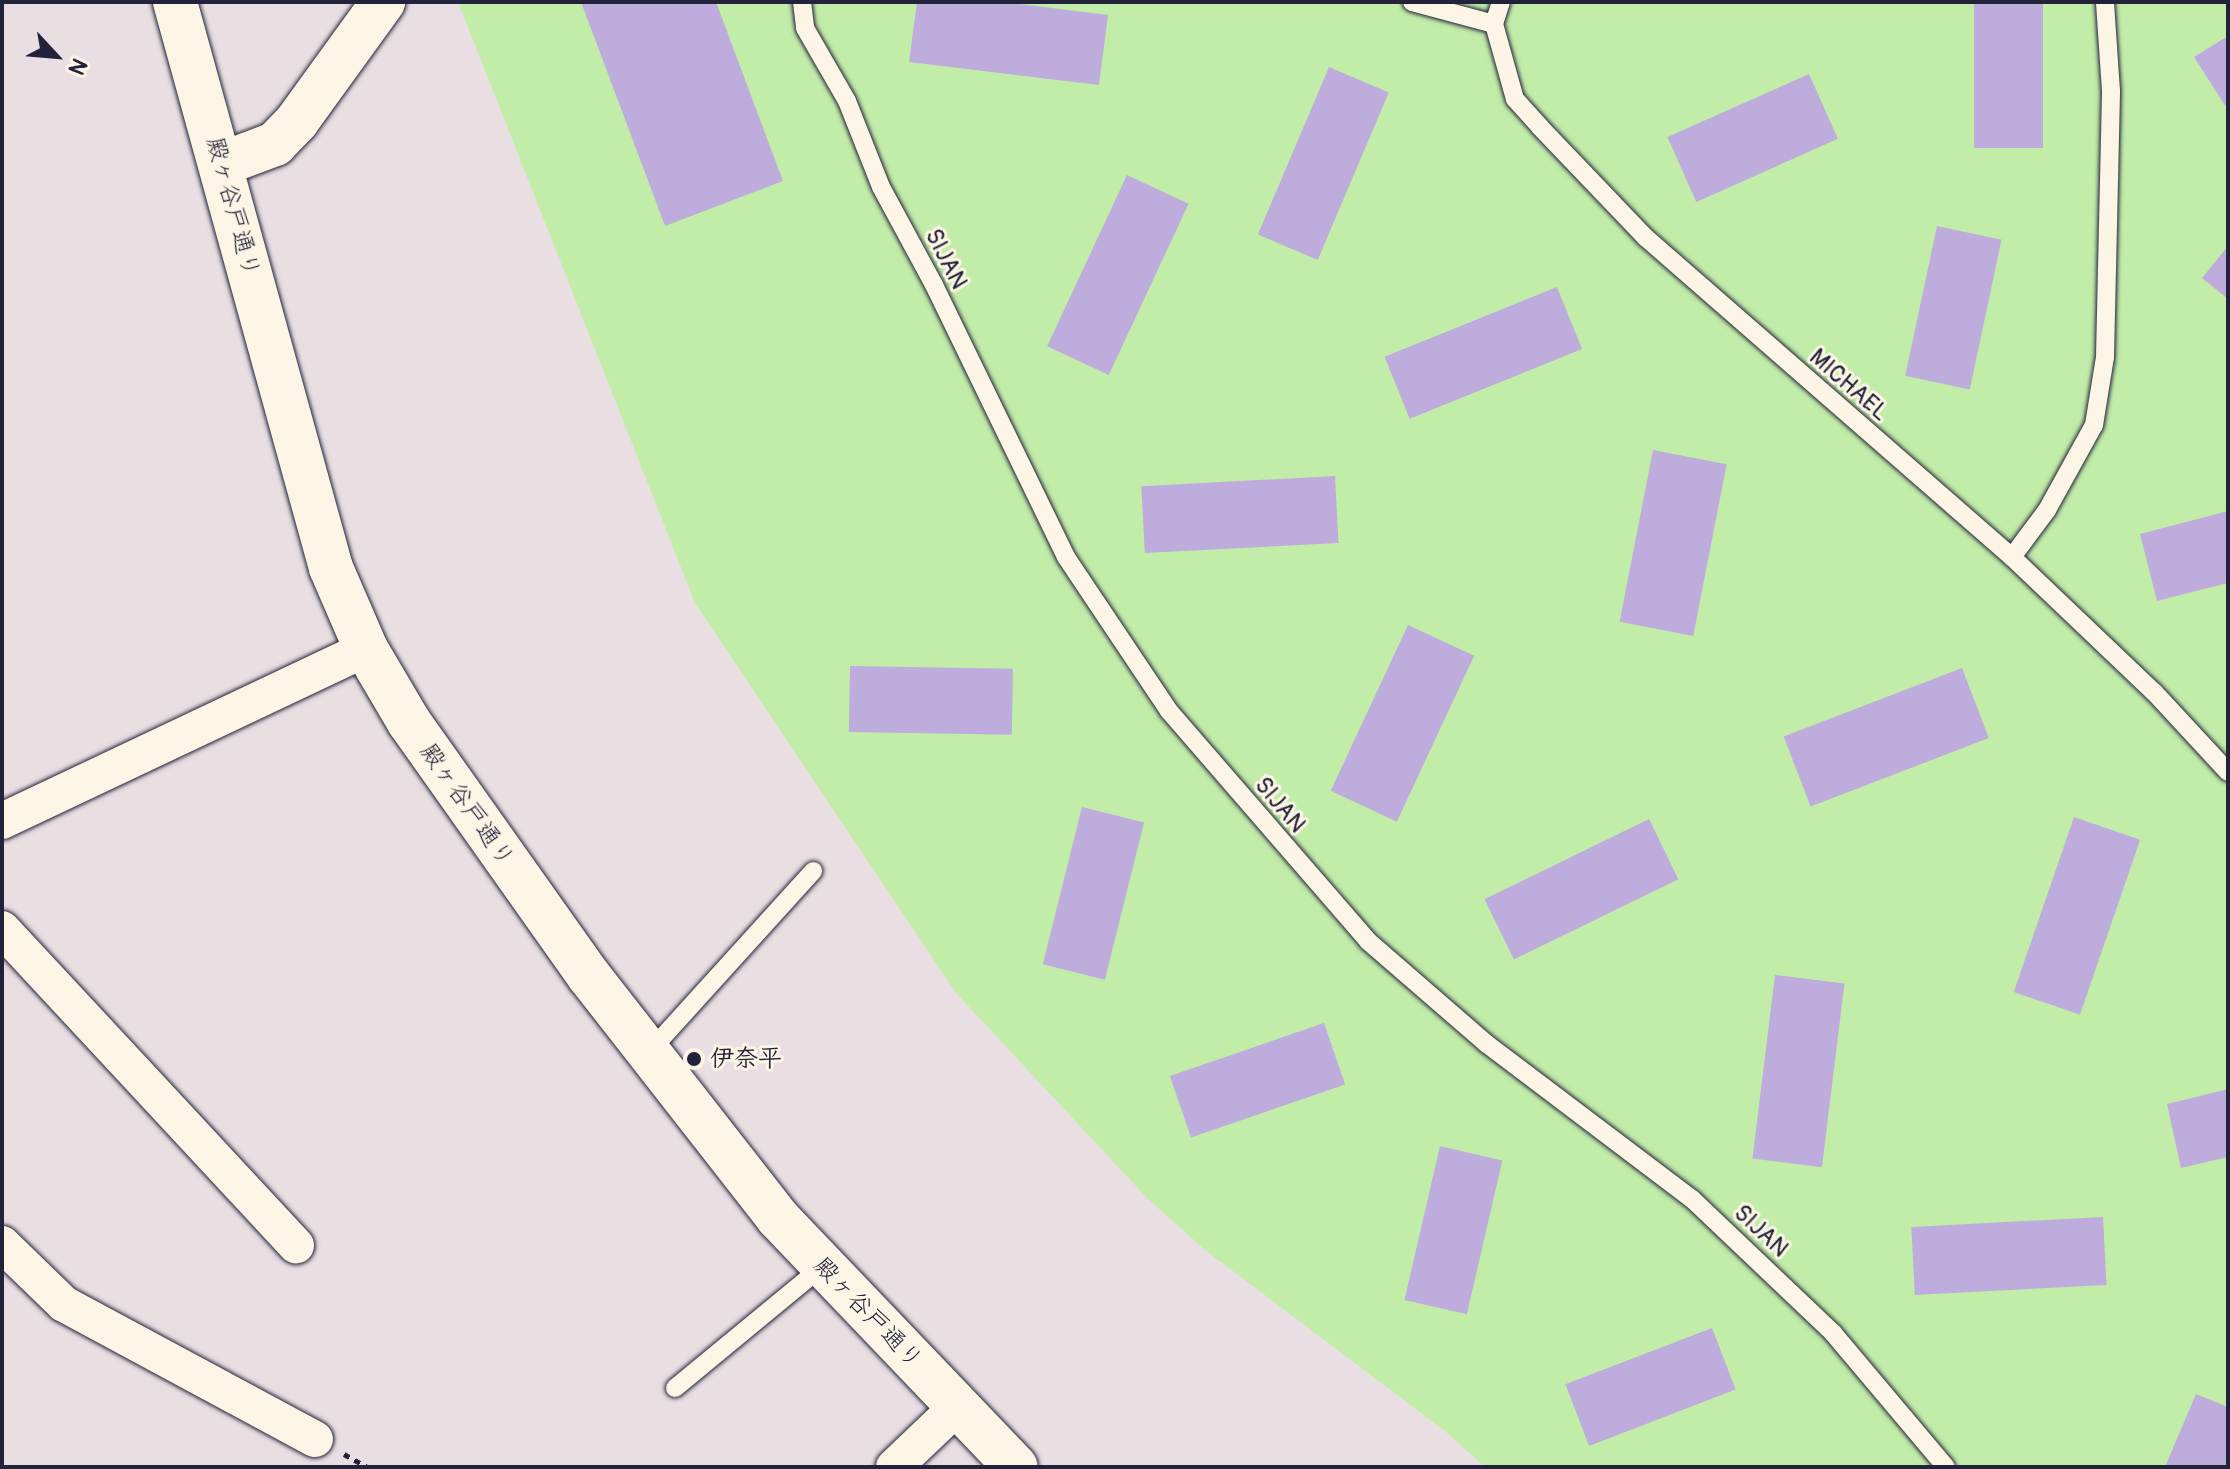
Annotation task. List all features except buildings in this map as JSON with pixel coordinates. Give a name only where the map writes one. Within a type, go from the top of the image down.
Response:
[{"type":"street","name":"殿ヶ谷戸通り","points":[[175,2],[331,568],[366,649],[409,722],[589,976],[778,1218],[1016,1467]]},
{"type":"street","points":[[222,164],[275,144],[297,121],[383,2]]},
{"type":"street","points":[[2,821],[366,649]]},
{"type":"street","points":[[2,929],[296,1245]]},
{"type":"street","points":[[2,1244],[64,1304],[315,1439]]},
{"type":"street","points":[[894,1467],[957,1407]]},
{"type":"lane","name":"SIJAN","points":[[802,2],[805,28],[847,101],[881,187],[934,285],[1066,557],[1169,711],[1368,941],[1487,1044],[1692,1199],[1833,1333],[1946,1467]]},
{"type":"lane","points":[[1412,2],[1494,24],[1501,2]]},
{"type":"lane","points":[[2012,557],[2047,510],[2094,425],[2105,357],[2111,91],[2105,2]]},
{"type":"lane","name":"MICHAEL","points":[[1494,24],[1515,99],[1645,237],[2012,557],[2154,692],[2228,772]]},
{"type":"lane","points":[[650,1051],[813,871]]},
{"type":"lane","points":[[675,1388],[822,1267]]},
{"type":"green space","points":[[458,2],[2228,2],[2228,1467],[1485,1467],[1446,1432],[1205,1250],[1148,1199],[956,993],[695,603]]},
{"type":"place","name":"伊奈平","points":[[694,1059]]}]
